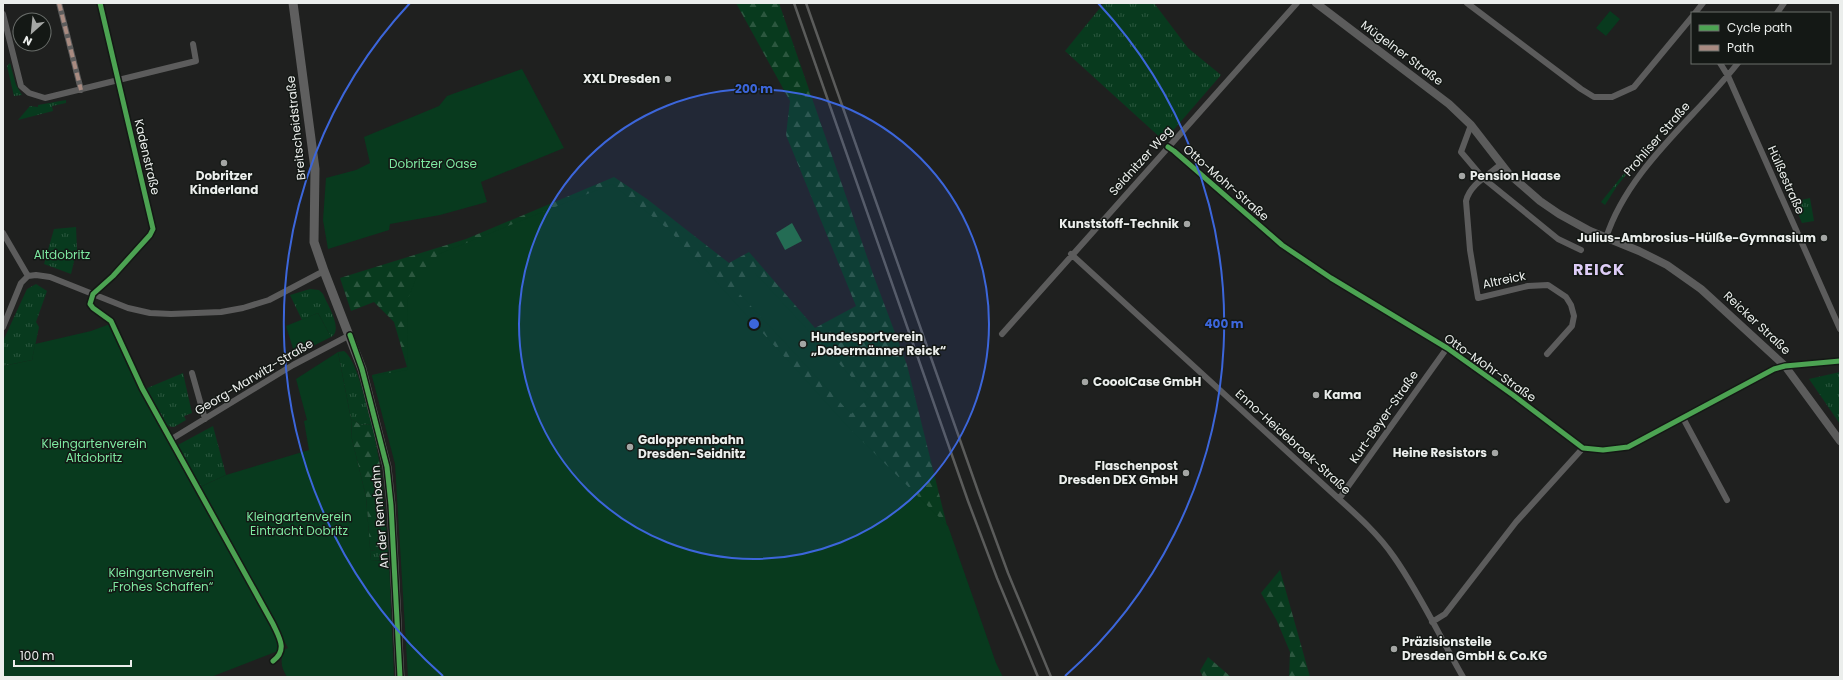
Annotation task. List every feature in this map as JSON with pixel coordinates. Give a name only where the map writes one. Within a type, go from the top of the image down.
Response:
[{"type":"main road","name":"Breitscheidstraße","points":[[293,3],[315,169],[314,242],[324,271]]},
{"type":"main road","name":"An der Rennbahn","points":[[324,271],[362,369],[387,467],[391,505],[400,677]]},
{"type":"street","points":[[59,3],[80,90]]},
{"type":"street","name":"Kadenstraße","points":[[93,294],[117,272],[150,235],[153,229],[100,3]]},
{"type":"street","name":"Seidnitzer Weg","points":[[1002,334],[1071,254],[1297,3]]},
{"type":"street","name":"Mügelner Straße","points":[[1316,3],[1448,104],[1471,125]]},
{"type":"street","points":[[1467,3],[1581,90],[1594,97],[1612,97],[1634,87],[1691,18]]},
{"type":"street","points":[[1696,12],[1703,3]]},
{"type":"street","points":[[1777,12],[1784,3]]},
{"type":"street","points":[[3,14],[21,86],[29,93],[41,98],[80,90],[196,61],[193,44]]},
{"type":"street","name":"Hülßestraße","points":[[1721,64],[1728,76],[1840,329]]},
{"type":"street","name":"Prohliser Straße","points":[[1606,238],[1613,215],[1626,193],[1655,157],[1737,64]]},
{"type":"street","points":[[1471,125],[1501,164],[1527,190],[1559,214],[1606,238]]},
{"type":"street","points":[[1471,125],[1461,152],[1483,178],[1558,239],[1581,250]]},
{"type":"street","name":"Otto-Mohr-Straße","points":[[1168,147],[1282,245],[1331,278],[1447,348],[1583,448]]},
{"type":"street","name":"Altreick","points":[[1501,164],[1467,193],[1466,201],[1470,250],[1478,298],[1522,287],[1548,285],[1566,297],[1571,305],[1574,316],[1572,326],[1548,354]]},
{"type":"street","points":[[3,233],[28,276]]},
{"type":"street","name":"Reicker Straße","points":[[1606,238],[1667,265],[1690,280],[1712,298],[1785,366],[1840,441]]},
{"type":"street","name":"Enno-Heidebroek-Straße","points":[[1071,254],[1339,498],[1380,539],[1394,556],[1411,583],[1463,677]]},
{"type":"street","points":[[3,327],[21,283],[28,276],[36,275],[50,277],[126,308],[150,313],[221,312],[269,300],[324,271]]},
{"type":"street","name":"Georg-Marwitz-Straße","points":[[170,440],[293,365],[350,335]]},
{"type":"street","name":"Kurt-Beyer-Straße","points":[[1339,498],[1447,348]]},
{"type":"street","points":[[1432,622],[1446,614],[1516,522],[1583,448],[1603,450],[1628,447],[1769,371],[1785,366],[1840,361]]},
{"type":"street","points":[[192,373],[205,419]]},
{"type":"street","points":[[1683,418],[1727,500]]},
{"type":"green space","points":[[736,3],[779,3],[873,274],[907,365],[956,562],[396,464],[372,375],[407,367],[394,322],[374,302],[351,311],[340,278],[466,239],[614,177],[647,199],[729,263],[749,252],[815,328],[856,306],[786,135],[790,101]]},
{"type":"green space","points":[[1104,3],[1154,3],[1188,48],[1221,75],[1164,141],[1065,51]]},
{"type":"green space","points":[[1610,11],[1620,19],[1606,36],[1596,28]]},
{"type":"green space","points":[[10,63],[16,85],[22,95],[14,96],[7,66]]},
{"type":"green space","name":"Dobritzer Oase","points":[[522,69],[564,148],[481,182],[487,202],[440,215],[390,224],[389,230],[328,249],[323,220],[326,178],[356,170],[370,163],[364,137],[439,106],[447,96]]},
{"type":"green space","points":[[66,100],[66,103],[52,106],[53,111],[18,120],[30,106],[38,107],[38,105]]},
{"type":"green space","points":[[1642,151],[1644,153],[1617,186],[1605,205],[1601,202]]},
{"type":"green space","name":"Galopprennbahn Dresden-Seidnitz","points":[[612,184],[669,230],[851,430],[948,526],[996,663],[1003,677],[408,677],[395,464],[372,376],[407,370],[408,299],[417,276],[439,254]]},
{"type":"green space","points":[[1810,198],[1814,221],[1802,223],[1793,202]]},
{"type":"green space","name":"Altdobritz","points":[[76,227],[77,249],[71,274],[44,264],[54,229]]},
{"type":"green space","name":"Hundesportverein „Dobermänner Reick“","points":[[755,273],[870,397],[851,414],[737,291]]},
{"type":"green space","points":[[36,284],[47,291],[36,322],[39,327],[32,360],[3,366],[3,341],[27,289]]},
{"type":"green space","points":[[310,289],[319,290],[323,294],[331,310],[336,329],[335,334],[331,337],[318,313],[302,320],[290,295]]},
{"type":"green space","points":[[318,313],[331,337],[295,355],[286,326]]},
{"type":"green space","points":[[110,324],[141,391],[278,639],[278,651],[211,677],[3,677],[3,366],[32,360],[35,344],[91,331]]},
{"type":"green space","points":[[344,351],[349,356],[357,374],[372,424],[361,425],[351,419],[338,352]]},
{"type":"green space","name":"Kleingartenverein Eintracht Dobritz","points":[[338,352],[351,419],[352,439],[366,497],[371,560],[389,561],[394,677],[287,677],[282,667],[282,657],[284,650],[288,648],[200,487],[226,475],[309,450],[304,421],[307,420],[296,379]]},
{"type":"green space","points":[[1840,372],[1840,424],[1809,379]]},
{"type":"green space","points":[[183,373],[192,413],[184,416],[186,420],[174,427],[166,426],[145,389]]},
{"type":"green space","points":[[351,419],[361,425],[372,424],[381,470],[385,511],[382,516],[379,546],[376,550],[370,551],[366,497],[352,439]]},
{"type":"green space","points":[[213,426],[226,475],[200,487],[176,446]]},
{"type":"green space","points":[[385,511],[389,561],[371,560],[370,551],[376,550],[379,546],[382,516]]},
{"type":"green space","points":[[1280,570],[1310,677],[1289,677],[1290,652],[1277,621],[1261,593]]},
{"type":"green space","points":[[1208,657],[1231,677],[1203,677],[1200,671]]},
{"type":"shaded area","points":[[792,223],[802,241],[785,250],[776,233]]},
{"type":"tram line","points":[[1314,3],[1461,117],[1509,176],[1539,202],[1574,225],[1657,261],[1689,282],[1711,299],[1783,366],[1840,443]]},
{"type":"railway","points":[[794,3],[968,501],[997,578],[1038,677]]},
{"type":"railway","points":[[806,3],[979,494],[1008,573],[1051,677]]},
{"type":"marked path","points":[[59,3],[81,90]]},
{"type":"cycle path","points":[[100,3],[153,229],[150,235],[113,276],[93,294],[90,304],[93,308],[111,321],[142,388],[273,624],[281,643],[278,657],[273,661]]},
{"type":"cycle path","points":[[1168,147],[1282,245],[1331,278],[1447,348],[1513,395],[1583,448],[1603,450],[1628,447],[1774,369],[1785,366],[1840,361]]},
{"type":"cycle path","points":[[350,335],[362,369],[387,467],[391,505],[400,677]]},
{"type":"place","name":"XXL Dresden","points":[[668,79]]},
{"type":"place","name":"Dobritzer Kinderland","points":[[224,163]]},
{"type":"place","name":"Pension Haase","points":[[1462,176]]},
{"type":"place","name":"Kunststoff-Technik","points":[[1187,224]]},
{"type":"place","name":"Julius-Ambrosius-Hülße-Gymnasium","points":[[1824,238]]},
{"type":"place","name":"Hundesportverein „Dobermänner Reick“","points":[[803,344]]},
{"type":"place","name":"CooolCase GmbH","points":[[1085,382]]},
{"type":"place","name":"Kama","points":[[1316,395]]},
{"type":"place","name":"Galopprennbahn Dresden-Seidnitz","points":[[630,447]]},
{"type":"place","name":"Heine Resistors","points":[[1495,453]]},
{"type":"place","name":"Flaschenpost Dresden DEX GmbH","points":[[1186,473]]},
{"type":"place","name":"Präzisionsteile Dresden GmbH & Co.KG","points":[[1394,649]]},
{"type":"district","name":"REICK","points":[[1599,269]]},
{"type":"park label","name":"Kleingartenverein Altdobritz","points":[[94,451]]},
{"type":"park label","name":"Kleingartenverein „Frohes Schaffen“","points":[[161,580]]}]
